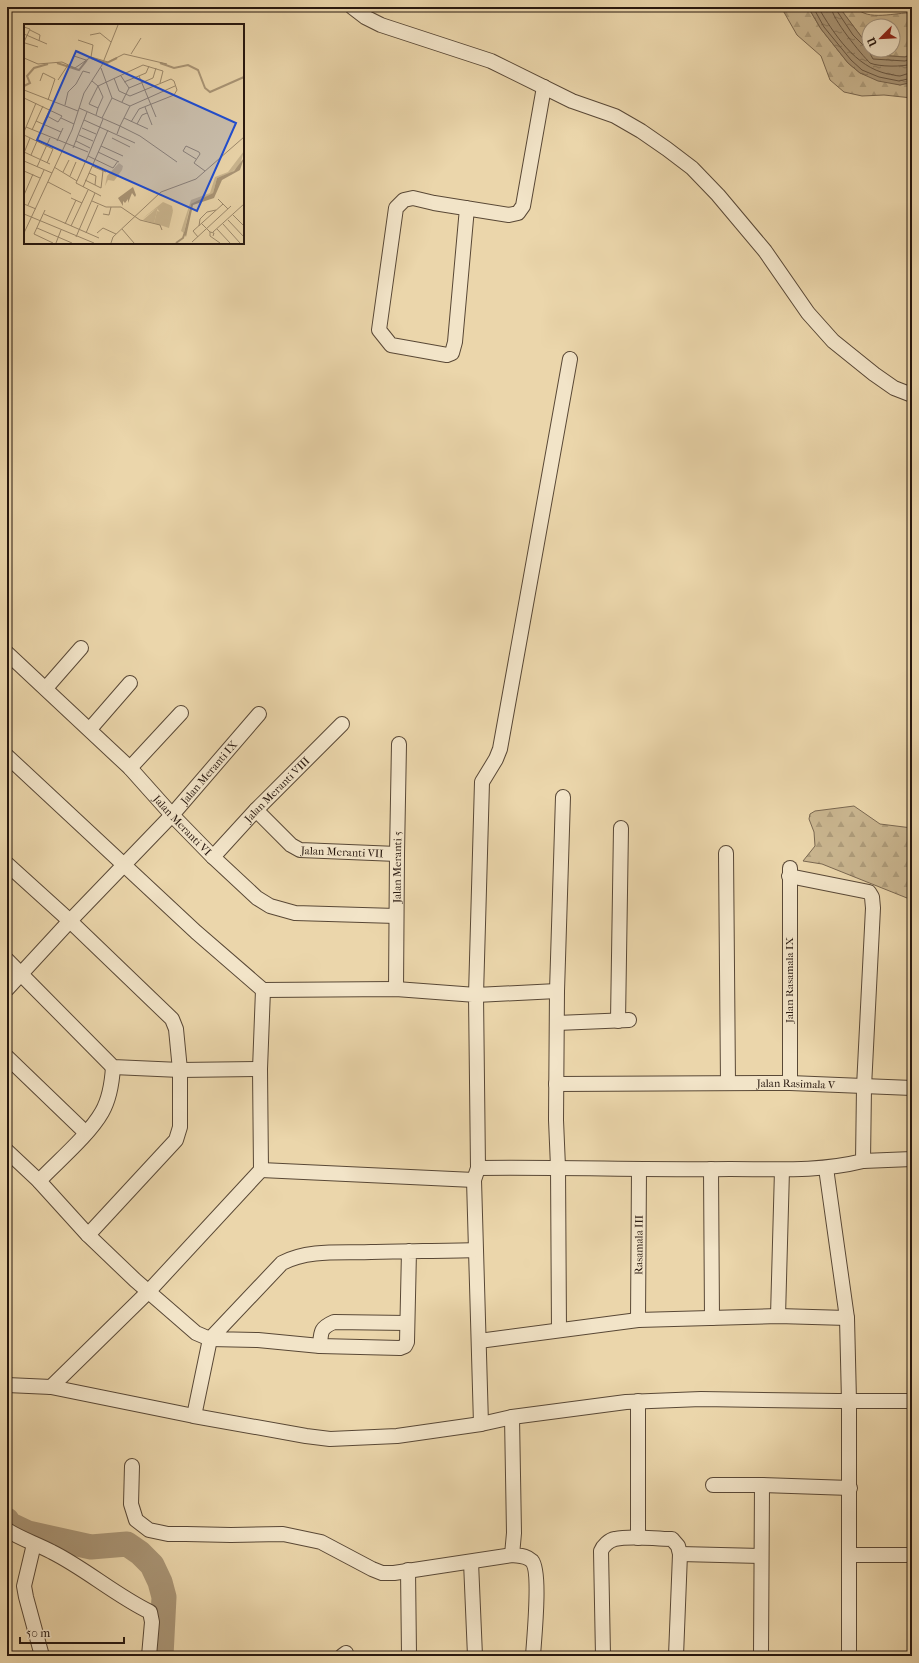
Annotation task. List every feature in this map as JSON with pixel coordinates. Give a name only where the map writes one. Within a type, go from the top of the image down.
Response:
[{"type":"street","points":[[352,7],[365,17],[381,25],[491,61],[572,101],[615,116],[654,140],[692,168],[718,195],[765,251],[820,328],[833,341],[894,388],[912,395]]},
{"type":"street","points":[[467,208],[455,342],[452,353],[447,355],[391,345],[379,330],[396,208],[404,200],[413,198],[509,215],[518,213],[523,206],[544,87]]},
{"type":"street","points":[[481,1424],[475,1250],[476,994],[482,782],[496,759],[500,749],[570,359]]},
{"type":"street","points":[[46,688],[81,648]]},
{"type":"street","name":"Jalan Meranti VI","points":[[7,653],[130,768],[172,815],[213,857],[257,898],[270,906],[295,913],[396,916]]},
{"type":"street","points":[[90,729],[130,683]]},
{"type":"street","points":[[130,768],[181,713]]},
{"type":"street","name":"Jalan Meranti IX","points":[[7,989],[172,815],[259,714]]},
{"type":"street","name":"Jalan Meranti VIII","points":[[213,857],[256,810],[342,724]]},
{"type":"street","name":"Jalan Meranti 5","points":[[396,989],[396,854],[399,744]]},
{"type":"street","points":[[7,756],[124,866],[262,990],[396,989],[476,994],[557,991]]},
{"type":"street","points":[[559,1330],[556,1084],[557,991],[563,797]]},
{"type":"street","name":"Jalan Meranti VII","points":[[256,810],[292,845],[300,850],[396,854]]},
{"type":"street","points":[[557,1023],[624,1020],[621,828]]},
{"type":"street","points":[[726,853],[728,1083]]},
{"type":"street","points":[[7,864],[70,921],[172,1019],[176,1029],[180,1070],[180,1127],[176,1140],[88,1235]]},
{"type":"street","name":"Jalan Rasamala IX","points":[[790,1083],[790,872],[829,884],[869,892],[872,897],[873,908],[864,1087],[863,1161]]},
{"type":"street","points":[[7,960],[113,1067],[180,1070],[260,1069]]},
{"type":"street","points":[[50,1387],[149,1291],[261,1170],[260,1069],[262,990]]},
{"type":"street","points":[[7,1057],[86,1133]]},
{"type":"street","points":[[39,1181],[86,1133],[103,1112],[111,1090],[113,1067]]},
{"type":"street","name":"Jalan Rasimala V","points":[[556,1084],[790,1083],[912,1088]]},
{"type":"street","points":[[7,1151],[39,1181],[88,1235],[135,1280],[196,1333],[210,1339],[258,1340],[320,1346],[400,1348],[405,1346],[407,1342],[408,1251]]},
{"type":"street","points":[[261,1170],[476,1174],[558,1167],[782,1170],[826,1168],[863,1161],[912,1159]]},
{"type":"street","points":[[826,1168],[847,1318],[850,1488],[849,1656]]},
{"type":"street","name":"Rasamala III","points":[[638,1320],[639,1169]]},
{"type":"street","points":[[711,1169],[712,1318]]},
{"type":"street","points":[[778,1316],[782,1170]]},
{"type":"street","points":[[194,1416],[210,1339],[282,1263],[292,1258],[316,1253],[475,1250]]},
{"type":"street","points":[[479,1341],[638,1320],[778,1316],[847,1318]]},
{"type":"street","points":[[320,1346],[320,1332],[326,1325],[334,1322],[407,1322]]},
{"type":"street","points":[[11,1385],[50,1387],[194,1416],[330,1439],[397,1436],[481,1424],[512,1417],[638,1401],[702,1399],[849,1401],[912,1400]]},
{"type":"street","points":[[638,1401],[638,1538]]},
{"type":"street","points":[[512,1417],[514,1533],[512,1555]]},
{"type":"street","points":[[132,1466],[131,1504],[136,1520],[149,1530],[168,1534],[283,1534],[321,1542],[372,1570],[382,1573],[394,1573],[512,1555],[526,1556],[533,1562],[536,1575],[533,1656]]},
{"type":"street","points":[[714,1485],[850,1488]]},
{"type":"street","points":[[761,1656],[760,1556],[762,1485]]},
{"type":"street","points":[[7,1530],[52,1552],[109,1589],[150,1612],[152,1622],[149,1656]]},
{"type":"street","points":[[603,1656],[602,1546],[613,1539],[638,1538],[672,1539],[678,1546],[680,1554],[676,1656]]},
{"type":"street","points":[[34,1544],[24,1586],[42,1656]]},
{"type":"street","points":[[680,1554],[760,1556]]},
{"type":"street","points":[[849,1555],[912,1555]]},
{"type":"street","points":[[471,1562],[475,1656]]},
{"type":"street","points":[[408,1570],[410,1654]]},
{"type":"green space","points":[[781,7],[808,7],[821,29],[848,63],[860,73],[900,85],[912,82],[912,98],[884,95],[862,96],[844,92],[830,80],[821,56],[797,35]]},
{"type":"green space","points":[[839,7],[856,7],[861,12],[874,15],[912,13],[912,54],[905,57],[901,57],[901,18],[861,18],[861,36]]},
{"type":"green space","points":[[854,806],[880,824],[912,828],[912,900],[822,864],[803,861],[815,846],[814,832],[809,819],[810,814],[815,811]]},
{"type":"water","points":[[808,7],[839,7],[861,36],[861,58],[901,58],[912,54],[912,82],[900,85],[878,81],[860,73],[848,63],[821,29]]},
{"type":"waterway","points":[[7,1520],[9,1524],[28,1533],[91,1547],[127,1544],[140,1553],[152,1565],[160,1582],[164,1597],[161,1656]]}]
